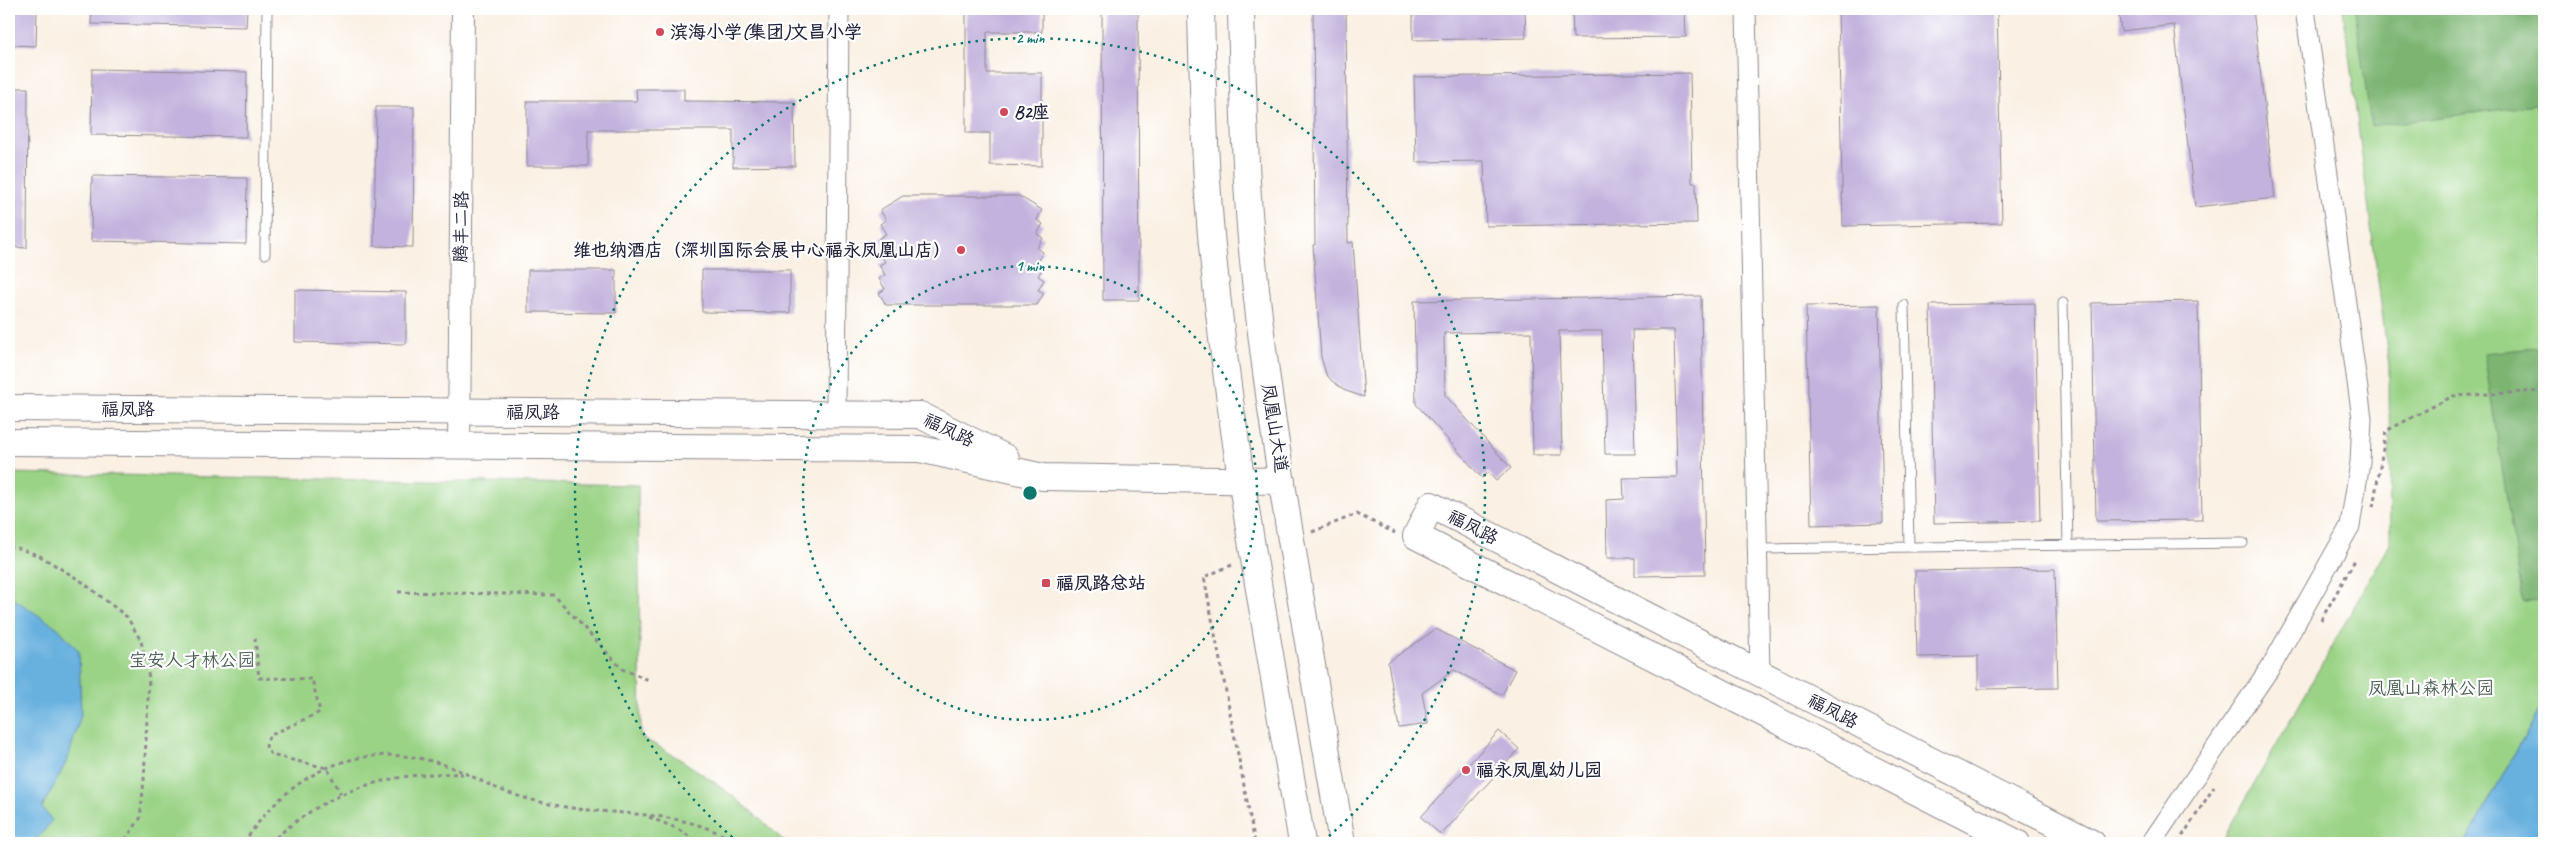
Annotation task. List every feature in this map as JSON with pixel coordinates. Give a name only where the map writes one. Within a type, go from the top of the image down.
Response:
[{"type":"main road","points":[[1201,9],[1203,122],[1209,208],[1223,349],[1242,480],[1302,843]]},
{"type":"main road","name":"凤凰山大道","points":[[1241,9],[1243,121],[1250,224],[1262,344],[1282,481],[1342,843]]},
{"type":"main road","name":"福凤路","points":[[9,408],[920,415],[1043,477]]},
{"type":"main road","name":"福凤路","points":[[9,442],[920,449],[1043,477],[1282,481]]},
{"type":"main road","name":"福凤路","points":[[2017,843],[1416,536],[1431,506],[2092,843]]},
{"type":"street","name":"腾丰二路","points":[[458,446],[463,9]]},
{"type":"street","points":[[836,414],[839,9]]},
{"type":"street","points":[[1746,9],[1760,674]]},
{"type":"street","points":[[2151,843],[2272,665],[2350,526],[2360,462],[2362,418],[2305,9]]},
{"type":"lane","points":[[265,254],[267,9]]},
{"type":"lane","points":[[2063,303],[2068,545]]},
{"type":"lane","points":[[1904,305],[1909,547]]},
{"type":"lane","points":[[1758,549],[2243,543]]},
{"type":"path","points":[[9,545],[40,556],[81,581],[127,617],[141,642],[149,678],[143,790],[140,819],[123,843]]},
{"type":"path","points":[[1204,576],[1255,843]]},
{"type":"path","points":[[398,592],[554,595],[622,669],[649,680]]},
{"type":"path","points":[[255,638],[259,678],[312,680],[320,712],[269,736],[266,746],[271,755],[327,768],[342,794]]},
{"type":"path","points":[[244,843],[259,820],[278,798],[301,781],[327,768],[355,759],[384,756],[413,757],[441,764],[468,774],[496,788],[554,805],[584,810],[675,819],[705,828],[736,843]]},
{"type":"path","points":[[270,843],[287,827],[313,809],[342,794],[372,783],[403,776],[436,773],[468,774]]},
{"type":"path","points":[[644,815],[676,828],[700,843]]},
{"type":"green space","name":"凤凰山森林公园","points":[[2343,9],[2544,9],[2544,702],[2465,843],[2221,843],[2390,543],[2389,366]]},
{"type":"green space","points":[[2355,9],[2544,9],[2544,104],[2371,126]]},
{"type":"green space","points":[[2544,347],[2544,601],[2523,602],[2484,353]]},
{"type":"green space","name":"宝安人才林公园","points":[[9,473],[638,485],[641,737],[681,760],[718,785],[753,812],[786,843],[9,843]]},
{"type":"water","points":[[9,596],[58,628],[79,651],[81,715],[68,759],[42,808],[52,820],[35,840],[18,843],[9,843]]},
{"type":"water","points":[[2544,702],[2544,843],[2465,843]]},
{"type":"building","points":[[9,9],[37,9],[36,46],[9,45]]},
{"type":"building","points":[[92,9],[247,9],[246,27],[91,24]]},
{"type":"building","name":"B2座","points":[[966,9],[1042,9],[1042,32],[987,32],[987,73],[1042,73],[1042,166],[990,165],[990,133],[966,133]]},
{"type":"building","points":[[1102,9],[1138,9],[1139,300],[1103,300]]},
{"type":"building","points":[[1313,9],[1346,9],[1348,243],[1353,242],[1364,397],[1346,391],[1332,381],[1326,374],[1321,357],[1313,245],[1315,245]]},
{"type":"building","points":[[1413,9],[1525,9],[1526,38],[1413,40]]},
{"type":"building","points":[[1572,9],[1685,9],[1686,37],[1573,38]]},
{"type":"building","points":[[1838,9],[1997,9],[2002,223],[1843,226]]},
{"type":"building","points":[[2118,9],[2253,9],[2275,198],[2195,207],[2174,25],[2121,31]]},
{"type":"building","points":[[92,69],[247,72],[246,137],[91,135]]},
{"type":"building","points":[[1690,73],[1692,183],[1696,183],[1697,223],[1486,226],[1484,161],[1416,162],[1414,77]]},
{"type":"building","points":[[9,88],[28,88],[27,248],[9,247]]},
{"type":"building","points":[[636,89],[684,89],[684,101],[794,102],[795,166],[733,167],[733,130],[588,130],[588,166],[527,166],[527,101],[637,101]]},
{"type":"building","points":[[376,107],[414,107],[413,247],[374,246]]},
{"type":"building","points":[[92,176],[247,178],[246,244],[91,241]]},
{"type":"building","name":"维也纳酒店（深圳国际会展中心福永凤凰山店）","points":[[903,196],[1019,196],[1042,210],[1037,220],[1043,224],[1037,234],[1043,238],[1037,248],[1043,252],[1037,262],[1044,266],[1038,276],[1044,280],[1038,290],[1044,293],[1037,305],[886,305],[879,293],[885,289],[879,279],[885,275],[879,265],[885,262],[879,252],[885,248],[879,238],[886,234],[880,224],[886,220],[880,210]]},
{"type":"building","points":[[528,270],[616,270],[616,313],[528,312]]},
{"type":"building","points":[[702,270],[790,270],[790,313],[702,312]]},
{"type":"building","points":[[295,290],[406,292],[406,344],[295,342]]},
{"type":"building","points":[[1701,296],[1705,575],[1635,576],[1635,558],[1607,558],[1606,500],[1624,499],[1623,478],[1677,477],[1674,330],[1632,330],[1635,454],[1605,454],[1602,331],[1559,331],[1562,455],[1533,455],[1531,332],[1444,333],[1445,395],[1511,468],[1496,481],[1488,472],[1482,478],[1416,404],[1414,301]]},
{"type":"building","points":[[2198,301],[2202,520],[2096,521],[2092,303]]},
{"type":"building","points":[[2035,303],[2040,521],[1934,523],[1930,305]]},
{"type":"building","points":[[1879,305],[1883,523],[1811,525],[1806,306]]},
{"type":"building","points":[[2055,569],[2058,688],[1978,689],[1978,656],[1917,657],[1915,571]]},
{"type":"building","points":[[1436,629],[1515,670],[1502,695],[1454,670],[1422,693],[1428,724],[1399,728],[1388,662]]},
{"type":"building","points":[[1499,731],[1519,749],[1441,835],[1421,817]]},
{"type":"place","name":"滨海小学(集团)文昌小学","points":[[660,32]]},
{"type":"place","name":"B2座","points":[[1004,112]]},
{"type":"place","name":"维也纳酒店（深圳国际会展中心福永凤凰山店）","points":[[961,250]]},
{"type":"place","name":"福凤路总站","points":[[1046,583]]},
{"type":"place","name":"福永凤凰幼儿园","points":[[1466,770]]}]
